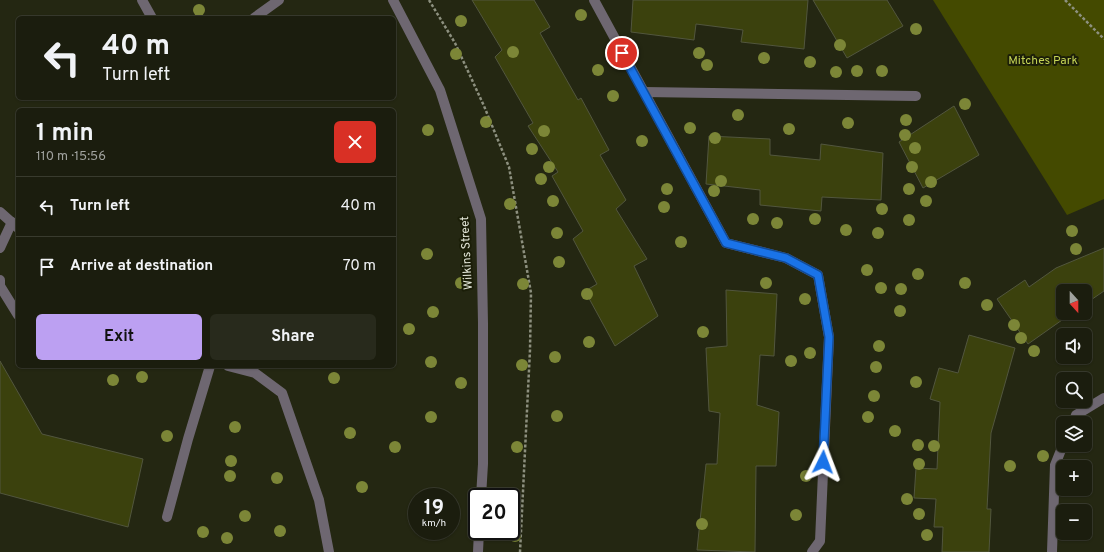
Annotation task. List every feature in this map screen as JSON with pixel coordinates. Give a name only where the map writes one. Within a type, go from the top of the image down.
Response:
[{"type":"street","points":[[142,0],[151,16]]},
{"type":"street","points":[[257,16],[279,0]]},
{"type":"street","name":"Wilkins Street","points":[[392,0],[440,90],[481,219],[483,323],[483,464],[482,488]]},
{"type":"street","points":[[594,0],[726,243],[786,258],[818,275],[829,337],[820,541],[812,552]]},
{"type":"street","points":[[644,92],[916,96]]},
{"type":"street","points":[[0,212],[15,225],[0,248]]},
{"type":"street","points":[[0,280],[0,286],[16,312]]},
{"type":"street","points":[[167,517],[209,368]]},
{"type":"street","points":[[236,368],[255,373],[282,393],[319,500],[329,552]]},
{"type":"street","points":[[1076,416],[1104,398]]},
{"type":"street","points":[[1052,552],[1055,465],[1061,452]]},
{"type":"street","points":[[478,552],[479,540]]},
{"type":"path","points":[[429,0],[458,50],[484,106],[509,166],[530,286],[530,350],[520,552]]},
{"type":"path","points":[[1065,0],[1104,39]]},
{"type":"green space","name":"Mitches Park","points":[[933,0],[1104,0],[1104,199],[1067,215]]},
{"type":"building","points":[[472,0],[534,0],[550,27],[540,33],[578,100],[581,98],[609,150],[600,155],[626,200],[616,209],[647,259],[634,266],[658,316],[615,346],[585,291],[597,284],[573,239],[583,231],[552,176],[558,172],[528,126],[533,123],[495,57],[502,50]]},
{"type":"building","points":[[633,0],[808,0],[804,49],[741,42],[743,30],[696,24],[694,40],[631,32]]},
{"type":"building","points":[[813,0],[887,0],[903,26],[847,58]]},
{"type":"building","points":[[954,106],[979,155],[923,188],[899,142]]},
{"type":"building","points":[[709,136],[770,139],[770,155],[820,160],[821,144],[883,153],[881,200],[822,197],[821,211],[760,205],[760,190],[706,184]]},
{"type":"building","points":[[1104,248],[1104,291],[1092,299],[1092,284],[1056,284],[1056,320],[1062,320],[1028,344],[997,299],[1025,280],[1029,287],[1056,268]]},
{"type":"building","points":[[726,290],[777,294],[774,356],[760,355],[757,405],[779,412],[776,466],[756,466],[755,552],[697,550],[706,464],[717,464],[720,413],[709,411],[706,348],[727,346]]},
{"type":"building","points":[[969,335],[1015,348],[991,433],[987,509],[991,509],[989,552],[942,552],[943,527],[934,527],[936,499],[914,498],[916,468],[937,469],[940,402],[930,399],[939,368],[958,373]]},
{"type":"building","points":[[0,361],[42,434],[143,459],[128,527],[0,493]]},
{"type":"route","points":[[622,53],[726,243],[786,258],[818,275],[829,337],[823,462]]}]
